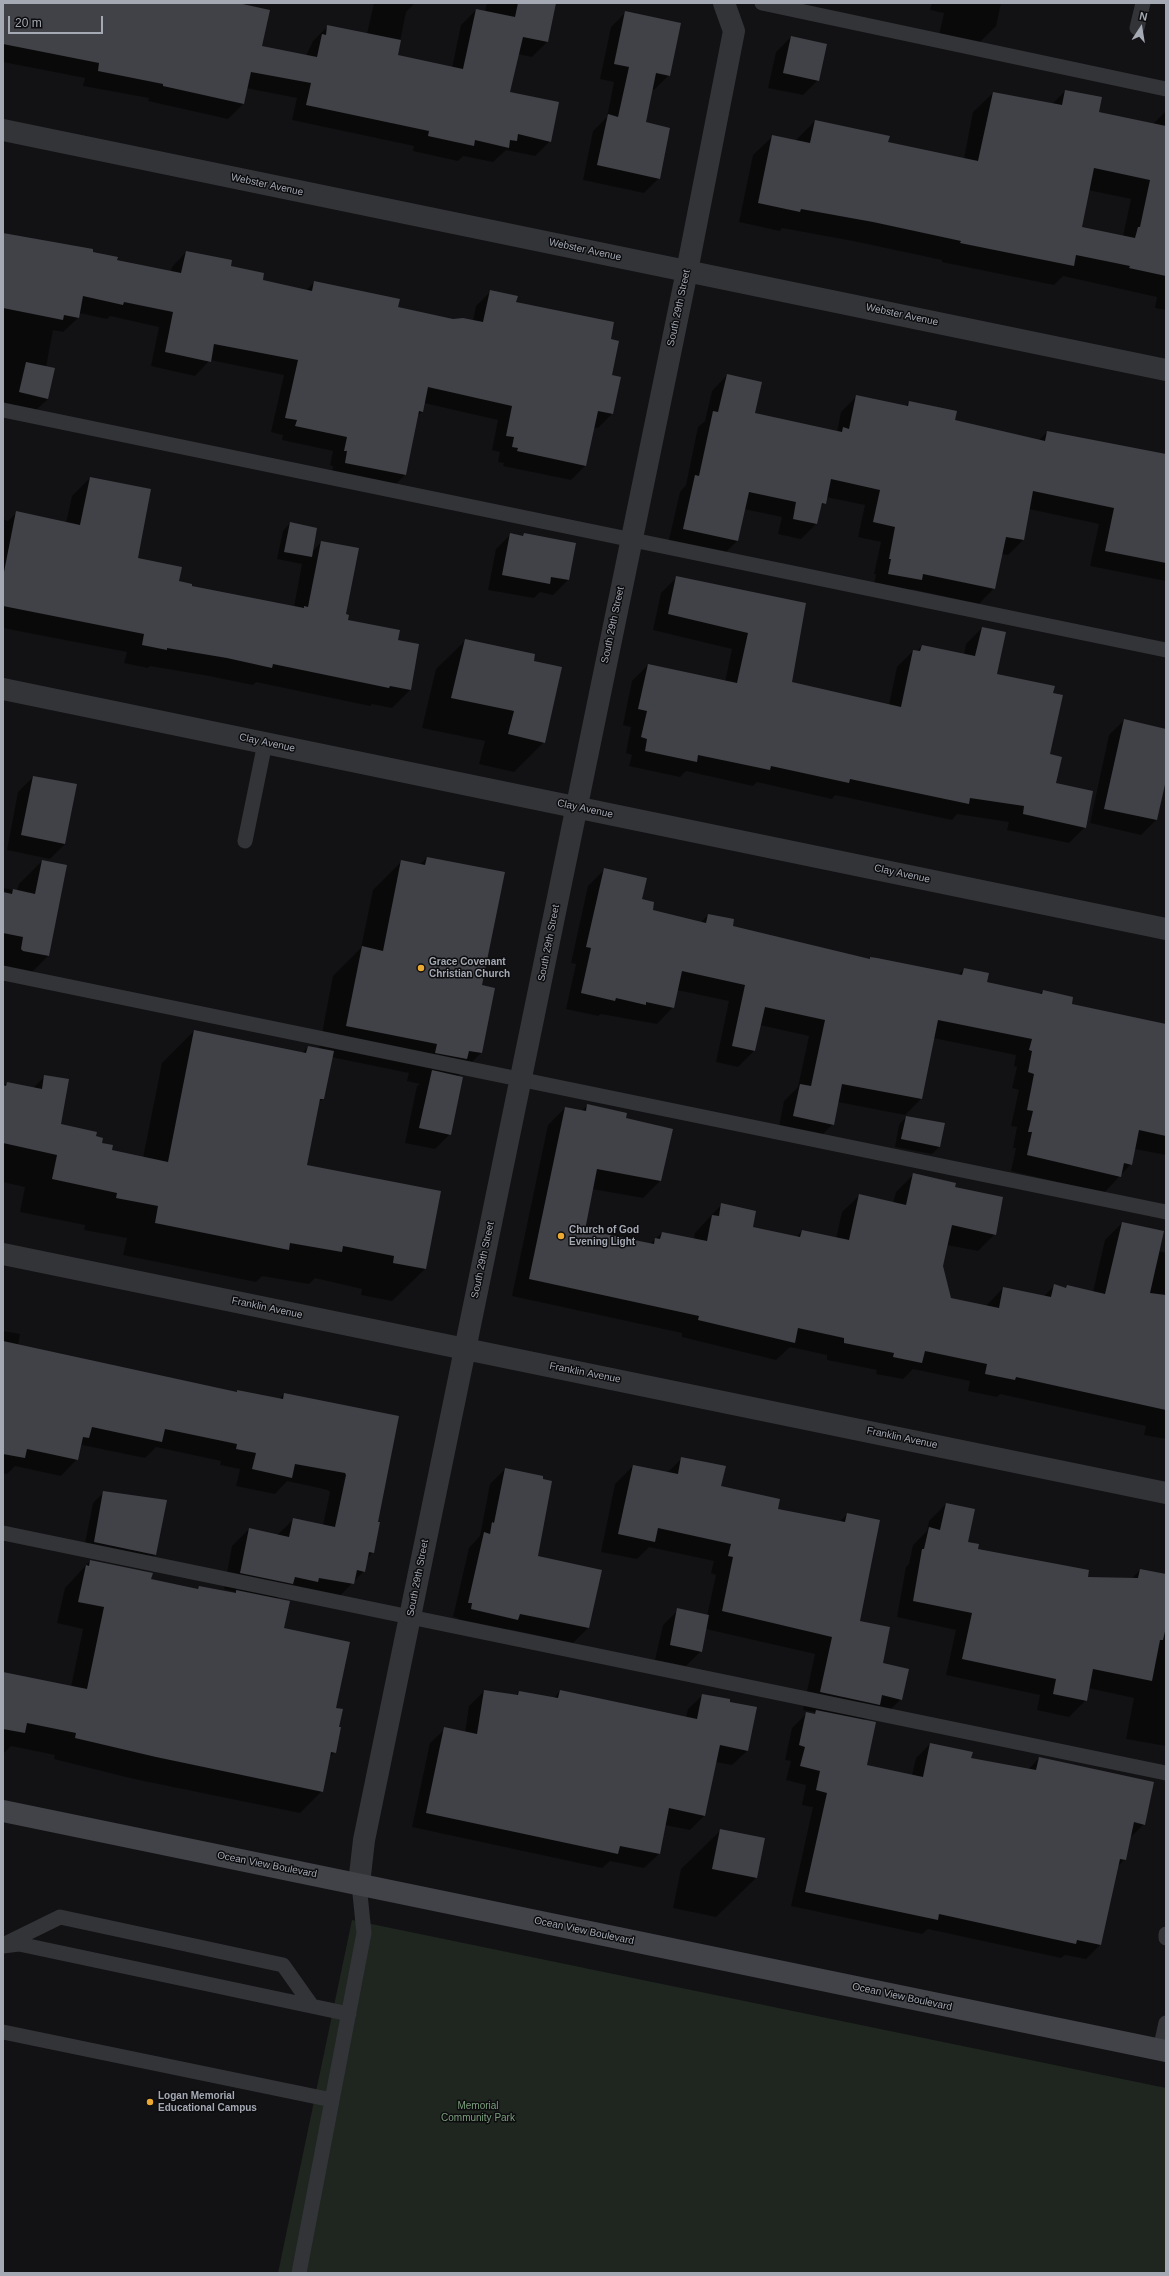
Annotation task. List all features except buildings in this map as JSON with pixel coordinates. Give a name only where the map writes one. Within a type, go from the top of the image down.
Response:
[{"type":"main road","name":"Ocean View Boulevard","points":[[3,1811],[1163,2050]]},
{"type":"street","name":"South 29th Street","points":[[359,1884],[364,1840],[522,1078],[576,807],[687,271],[734,31],[724,3]]},
{"type":"street","name":"Webster Avenue","points":[[3,130],[1166,370]]},
{"type":"street","name":"Clay Avenue","points":[[3,689],[1166,929]]},
{"type":"street","name":"Franklin Avenue","points":[[3,1254],[1166,1492]]},
{"type":"lane","points":[[762,3],[1166,89]]},
{"type":"lane","points":[[1137,28],[1142,3]]},
{"type":"lane","points":[[3,410],[1166,650]]},
{"type":"lane","points":[[245,841],[265,743]]},
{"type":"lane","points":[[3,973],[522,1078],[1166,1212]]},
{"type":"lane","points":[[3,1533],[1166,1773]]},
{"type":"lane","points":[[299,2273],[364,1933],[359,1884]]},
{"type":"lane","points":[[3,1945],[60,1917],[283,1965],[312,2006]]},
{"type":"lane","points":[[3,1945],[19,1944],[349,2014]]},
{"type":"lane","points":[[1163,2050],[1166,2024]]},
{"type":"lane","points":[[3,2032],[332,2100]]},
{"type":"green space","name":"Memorial Community Park","points":[[352,1920],[1166,2088],[1166,2273],[278,2273]]},
{"type":"place","name":"Grace Covenant Christian Church","points":[[421,968]]},
{"type":"place","name":"Church of God Evening Light","points":[[561,1236]]},
{"type":"place","name":"Logan Memorial Educational Campus","points":[[150,2102]]}]
